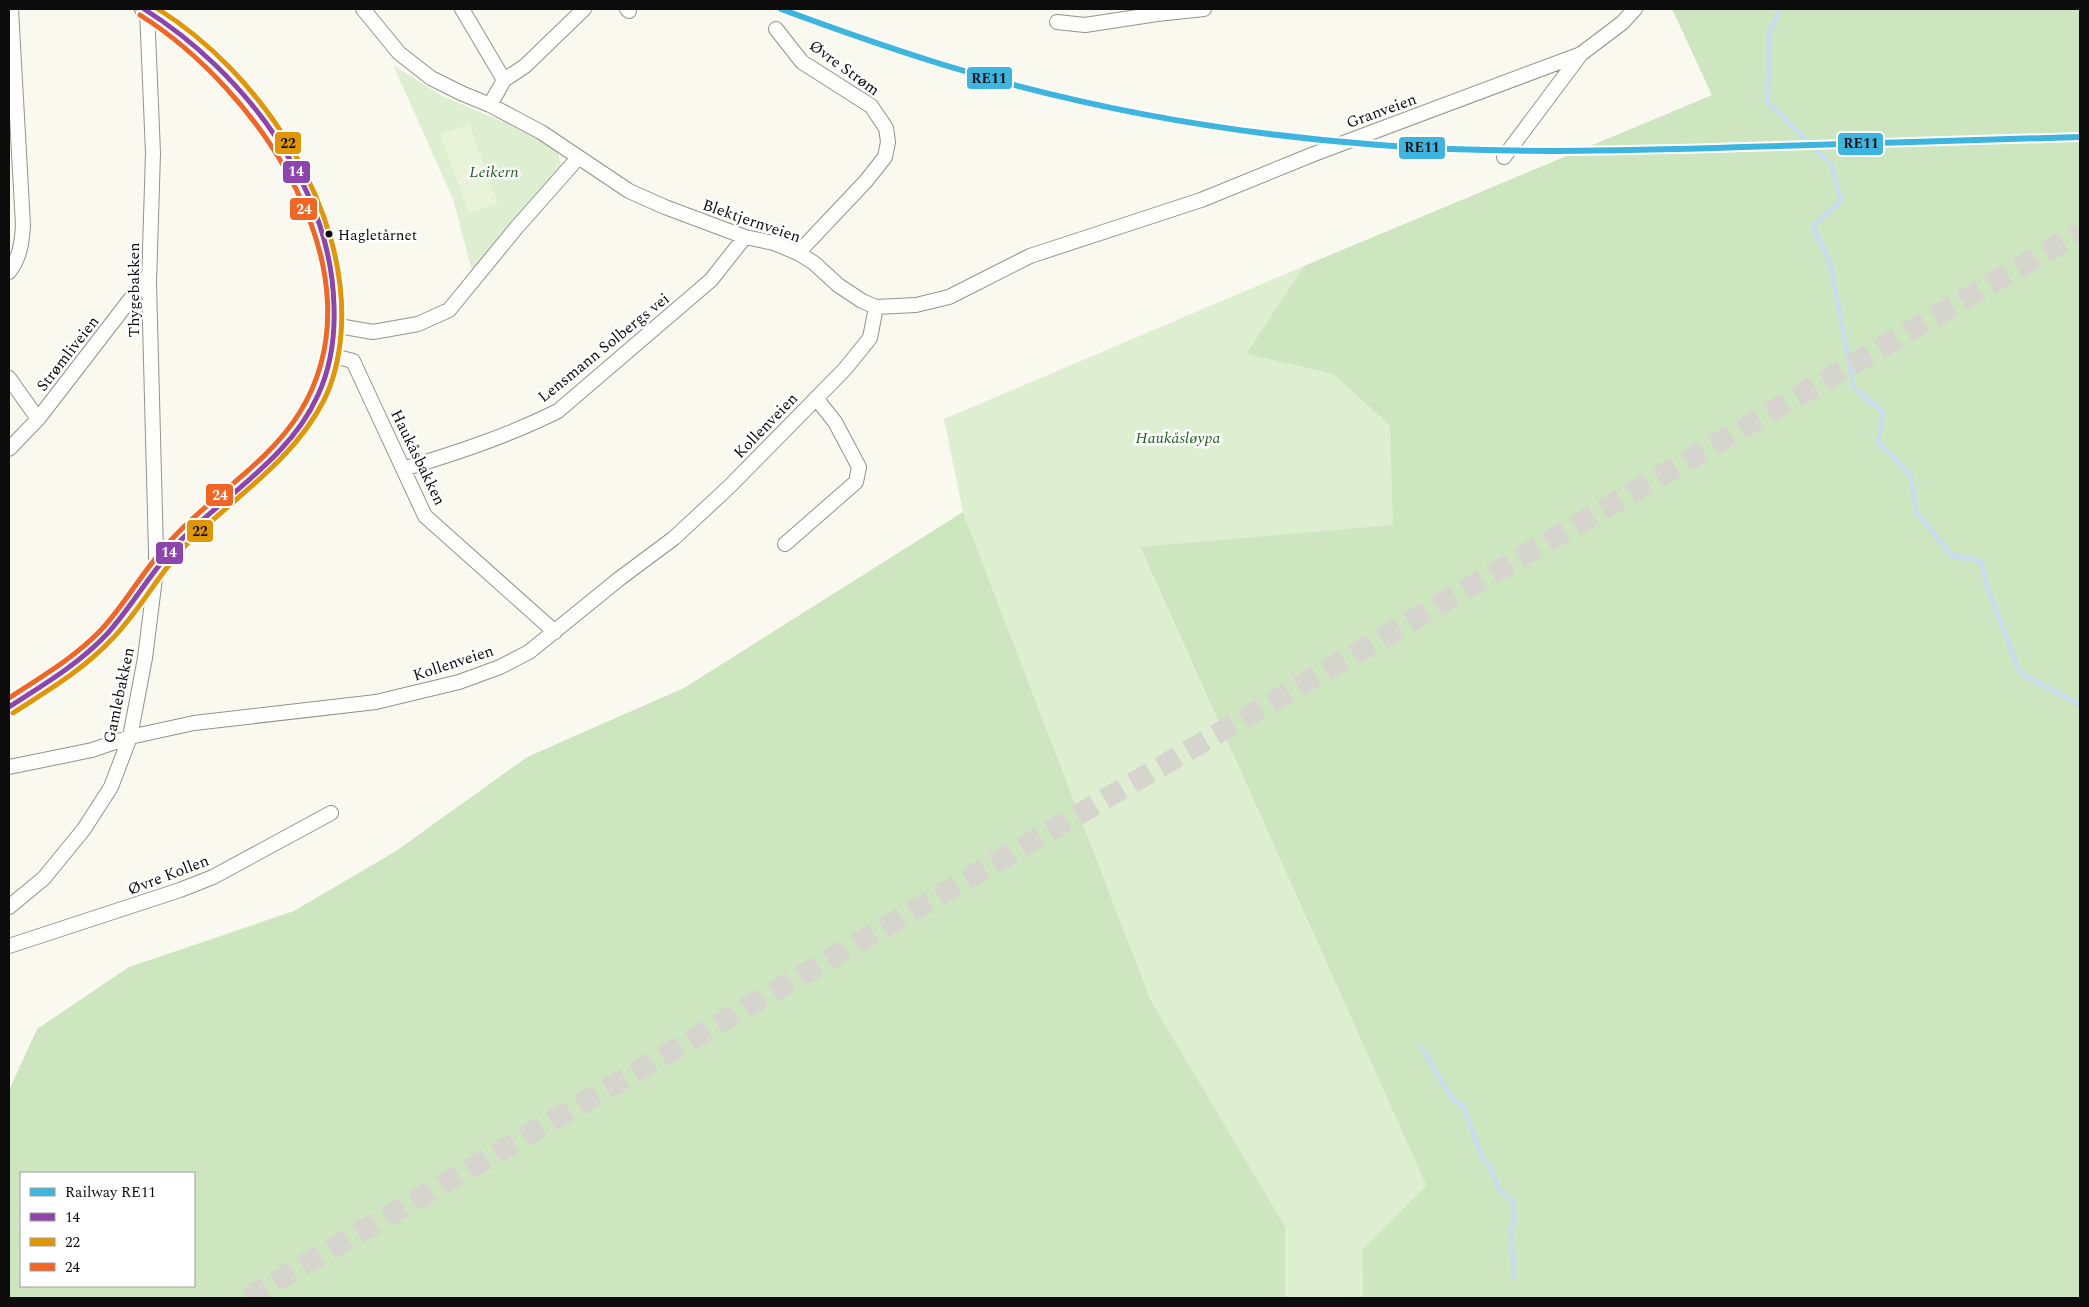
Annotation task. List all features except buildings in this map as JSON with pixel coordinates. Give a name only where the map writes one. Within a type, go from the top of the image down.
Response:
[{"type":"main road","points":[[9,707],[73,664],[104,637],[178,542],[234,493],[290,438],[312,408],[324,381],[330,355],[333,325],[331,269],[307,194],[288,158],[236,88],[216,66],[184,36],[146,9]]},
{"type":"street","points":[[9,272],[13,267],[22,244],[23,224],[11,9]]},
{"type":"street","name":"Thygebakken","points":[[146,9],[153,153],[149,275],[150,553],[156,570]]},
{"type":"street","name":"Blektjernveien","points":[[363,9],[399,53],[430,78],[490,105],[540,132],[629,191],[665,207],[745,237],[774,243],[798,253],[814,263],[838,285],[862,301],[876,307]]},
{"type":"street","points":[[462,9],[504,80]]},
{"type":"street","points":[[490,105],[504,80],[525,66],[584,9]]},
{"type":"street","points":[[1057,22],[1086,25],[1204,9]]},
{"type":"street","name":"Granveien","points":[[1504,157],[1581,54],[1622,23],[1635,9]]},
{"type":"street","name":"Øvre Strøm","points":[[776,29],[802,62],[872,106],[886,128],[888,142],[885,157],[798,253]]},
{"type":"street","name":"Granveien","points":[[876,307],[916,305],[949,297],[1030,256],[1201,200],[1314,154],[1581,54]]},
{"type":"street","points":[[333,325],[373,332],[418,324],[449,310],[517,227],[578,158]]},
{"type":"street","name":"Lensmann Solbergs vei","points":[[403,469],[482,445],[558,411],[710,280],[745,237]]},
{"type":"street","name":"Strømliveien","points":[[9,449],[38,419],[149,275]]},
{"type":"street","name":"Kollenveien","points":[[9,767],[92,750],[130,737],[194,722],[376,702],[451,684],[500,667],[529,652],[619,579],[674,538],[730,486],[845,370],[870,338],[876,307]]},
{"type":"street","name":"Haukåsbakken","points":[[330,355],[353,361],[425,516],[555,632]]},
{"type":"street","points":[[9,378],[38,419]]},
{"type":"street","name":"Kollenveien","points":[[785,544],[856,482],[859,467],[835,422],[816,398]]},
{"type":"street","name":"Gamlebakken","points":[[9,906],[44,878],[84,829],[111,787],[130,737],[145,658],[156,570]]},
{"type":"street","name":"Øvre Kollen","points":[[9,946],[180,890],[213,877],[331,813]]},
{"type":"green space","points":[[1672,9],[2080,9],[2080,1298],[1363,1298],[1362,1250],[1426,1185],[1140,547],[1393,525],[1390,426],[1333,374],[1246,354],[1304,266],[1712,95]]},
{"type":"green space","name":"Leikern","points":[[393,65],[442,96],[535,135],[558,153],[562,169],[472,271],[453,199]]},
{"type":"green space","points":[[469,124],[498,203],[469,213],[440,135]]},
{"type":"green space","name":"Haukåsløypa","points":[[1304,266],[1246,354],[1333,374],[1390,426],[1394,525],[1140,548],[1426,1185],[1362,1250],[1363,1298],[1285,1298],[1285,1226],[1151,1001],[963,512],[944,419]]},
{"type":"green space","points":[[963,512],[1151,1001],[1285,1226],[1285,1298],[9,1298],[9,1090],[37,1029],[129,967],[294,911],[396,851],[527,757],[684,688]]},
{"type":"waterway","points":[[1780,9],[1769,32],[1768,103],[1831,164],[1841,201],[1813,226],[1830,263],[1854,388],[1883,412],[1878,442],[1911,476],[1916,512],[1952,556],[1981,561],[1987,586],[2020,673],[2080,705]]},
{"type":"waterway","points":[[1422,1048],[1453,1100],[1463,1105],[1481,1155],[1491,1169],[1498,1187],[1513,1203],[1515,1218],[1511,1230],[1514,1277]]},
{"type":"tunnel","points":[[247,1298],[2080,232]]},
{"type":"rail line","name":"RE11","points":[[781,9],[923,59],[1050,94],[1159,117],[1269,134],[1324,140],[1424,148],[1561,151],[2080,137]]},
{"type":"transit line","name":"14","points":[[9,707],[60,674],[96,645],[116,623],[179,542],[274,457],[306,417],[318,395],[326,374],[331,351],[334,329],[334,306],[329,261],[317,218],[299,176],[275,136],[247,99],[215,65],[180,35],[144,9]]},
{"type":"transit line","name":"22","points":[[13,713],[64,679],[100,651],[130,618],[184,547],[260,479],[295,443],[311,422],[324,400],[331,384],[337,360],[341,334],[340,287],[331,240],[315,194],[292,149],[264,107],[231,69],[196,36],[158,9]]},
{"type":"transit line","name":"24","points":[[9,698],[57,667],[91,640],[119,608],[153,561],[172,539],[272,448],[300,412],[322,358],[327,302],[318,245],[296,189],[265,136],[227,89],[184,48],[140,15]]},
{"type":"place","name":"Hagletårnet","points":[[329,234]]}]
